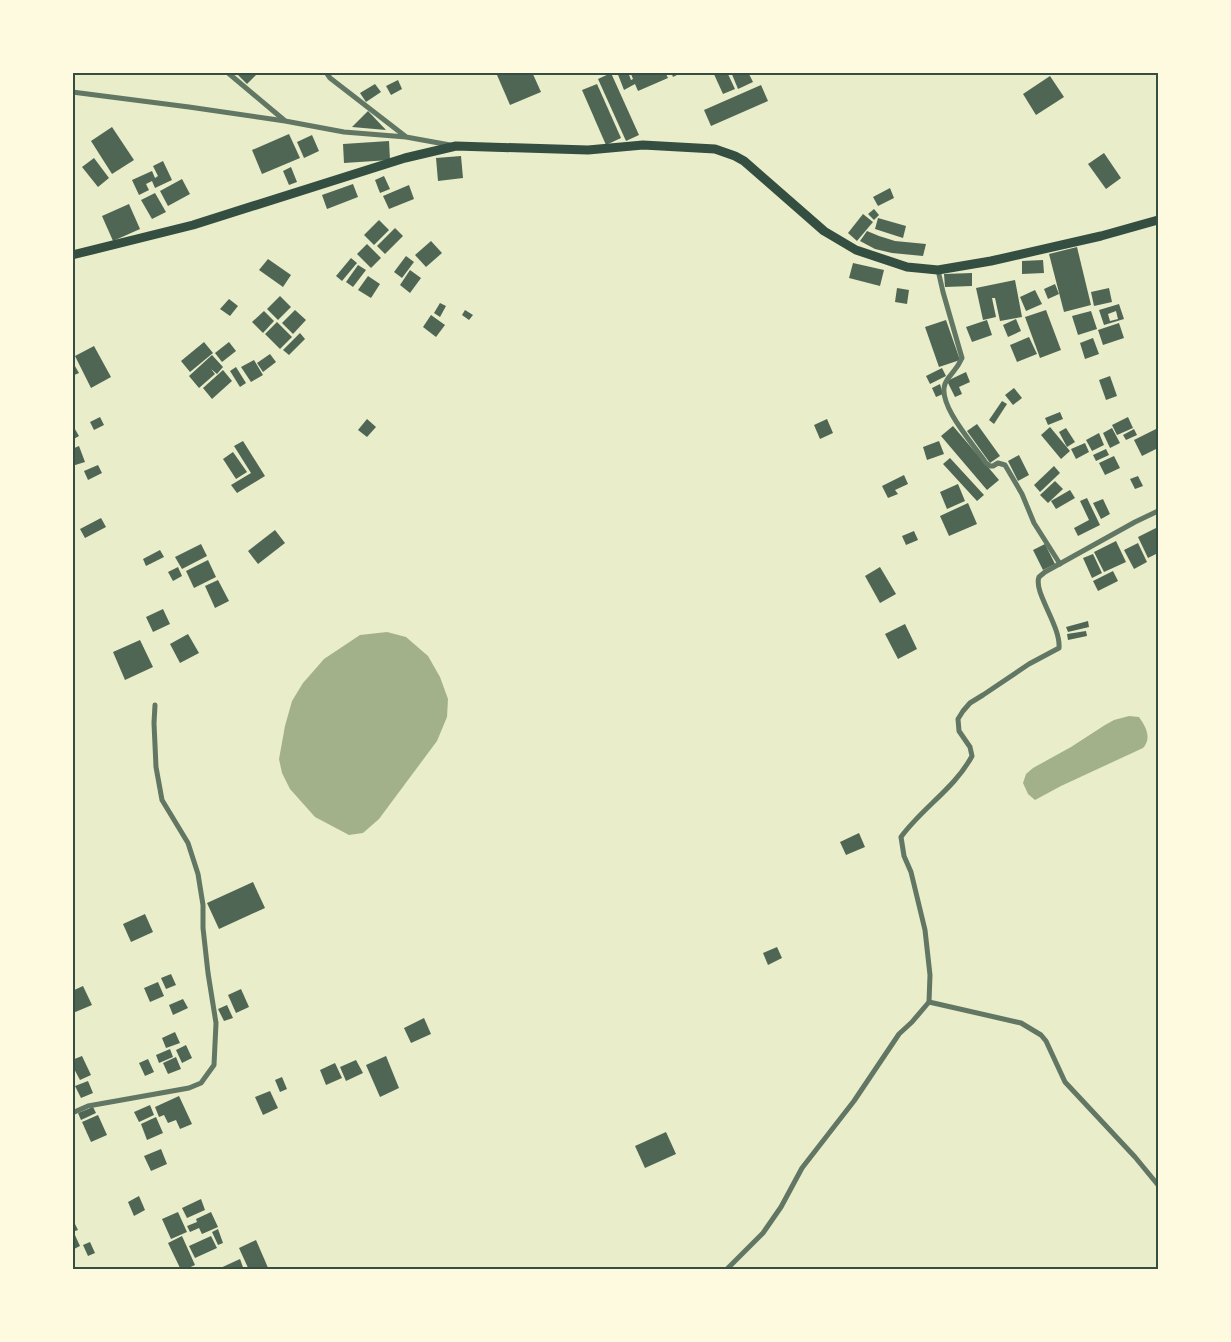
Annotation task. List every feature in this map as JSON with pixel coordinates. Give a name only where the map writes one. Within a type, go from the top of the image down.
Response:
[{"type":"main road","points":[[72,255],[193,224],[405,158],[456,146],[588,150],[643,145],[715,150],[744,161],[824,231],[856,250],[907,266],[938,270],[1036,251],[1158,220]]},
{"type":"street","points":[[227,72],[286,121]]},
{"type":"street","points":[[326,72],[330,78],[406,137]]},
{"type":"street","points":[[72,92],[286,121],[344,132],[406,137],[456,146]]},
{"type":"street","points":[[938,270],[942,292],[962,358],[944,385],[945,398],[952,415],[986,463],[990,466],[1002,463],[1012,475],[1034,523],[1060,564]]},
{"type":"street","points":[[726,1270],[763,1233],[802,1168],[854,1101],[899,1034],[929,1002],[930,975],[925,930],[911,872],[904,856],[901,837],[910,824],[956,778],[972,756],[971,749],[959,731],[958,719],[960,714],[970,703],[1029,664],[1059,648],[1056,628],[1037,586],[1039,577],[1135,522],[1158,511]]},
{"type":"street","points":[[72,1113],[88,1106],[188,1088],[201,1082],[214,1065],[216,1023],[204,937],[202,898],[198,874],[188,843],[162,800],[156,767],[155,705]]},
{"type":"street","points":[[929,1002],[1021,1023],[1041,1035],[1046,1041],[1064,1082],[1158,1185]]},
{"type":"shaded area","points":[[387,632],[406,637],[428,656],[440,677],[448,699],[447,717],[437,741],[379,819],[363,833],[349,835],[315,817],[290,789],[282,773],[279,759],[285,726],[292,701],[303,683],[324,659],[360,635]]},
{"type":"shaded area","points":[[1129,716],[1139,717],[1146,729],[1148,736],[1143,748],[1035,800],[1028,794],[1023,783],[1026,774],[1033,768],[1114,720]]},
{"type":"building","points":[[235,72],[257,72],[258,73],[247,84]]},
{"type":"building","points":[[502,72],[532,72],[541,92],[510,105],[497,75]]},
{"type":"building","points":[[617,72],[628,72],[631,80],[633,79],[631,74],[633,72],[665,72],[668,78],[638,91],[635,84],[624,90]]},
{"type":"building","points":[[671,72],[683,72],[673,77]]},
{"type":"building","points":[[713,72],[727,72],[735,89],[723,94]]},
{"type":"building","points":[[731,72],[748,72],[753,82],[738,89]]},
{"type":"building","points":[[611,73],[639,135],[626,141],[598,79]]},
{"type":"building","points":[[1050,76],[1064,97],[1036,115],[1023,94]]},
{"type":"building","points":[[398,80],[402,89],[391,95],[386,86]]},
{"type":"building","points":[[375,84],[381,92],[366,102],[360,93]]},
{"type":"building","points":[[597,84],[621,138],[606,145],[582,90]]},
{"type":"building","points":[[761,85],[768,101],[711,126],[704,110]]},
{"type":"building","points":[[368,111],[386,130],[352,127]]},
{"type":"building","points":[[112,127],[134,160],[112,174],[91,141]]},
{"type":"building","points":[[289,134],[300,158],[262,174],[252,150]]},
{"type":"building","points":[[312,135],[319,151],[304,158],[297,142]]},
{"type":"building","points":[[389,141],[390,160],[344,163],[343,144]]},
{"type":"building","points":[[1104,153],[1121,178],[1106,189],[1088,164]]},
{"type":"building","points":[[461,156],[463,178],[438,181],[436,158]]},
{"type":"building","points":[[94,158],[109,178],[98,187],[82,167]]},
{"type":"building","points":[[163,161],[172,180],[155,188],[152,181],[146,184],[149,190],[139,195],[132,180],[152,171],[155,178],[158,176],[153,166]]},
{"type":"building","points":[[291,167],[297,182],[289,185],[283,171]]},
{"type":"building","points":[[384,176],[390,189],[380,193],[375,180]]},
{"type":"building","points":[[182,179],[190,194],[168,206],[160,191]]},
{"type":"building","points":[[353,184],[358,197],[327,209],[322,195]]},
{"type":"building","points":[[409,185],[414,199],[389,209],[383,196]]},
{"type":"building","points":[[890,188],[894,198],[878,206],[873,197]]},
{"type":"building","points":[[155,193],[166,212],[152,219],[141,200]]},
{"type":"building","points":[[129,204],[140,229],[113,241],[102,216]]},
{"type":"building","points":[[874,209],[879,215],[874,220],[868,214]]},
{"type":"building","points":[[863,214],[873,222],[857,241],[848,233]]},
{"type":"building","points":[[878,218],[906,226],[903,238],[875,229]]},
{"type":"building","points":[[379,220],[389,230],[374,245],[364,235]]},
{"type":"building","points":[[395,228],[403,236],[385,254],[377,246]]},
{"type":"building","points":[[867,231],[895,241],[926,244],[923,256],[892,253],[875,249],[860,241]]},
{"type":"building","points":[[431,241],[442,253],[426,267],[415,255]]},
{"type":"building","points":[[367,244],[381,258],[371,268],[357,254]]},
{"type":"building","points":[[1077,247],[1091,305],[1064,312],[1049,254]]},
{"type":"building","points":[[406,256],[414,262],[402,278],[394,272]]},
{"type":"building","points":[[351,258],[357,263],[342,281],[336,276]]},
{"type":"building","points":[[268,259],[291,275],[283,287],[259,270]]},
{"type":"building","points":[[1043,260],[1044,273],[1022,274],[1022,261]]},
{"type":"building","points":[[853,263],[884,270],[880,286],[849,278]]},
{"type":"building","points":[[358,265],[366,270],[353,287],[346,282]]},
{"type":"building","points":[[410,270],[421,278],[410,293],[400,285]]},
{"type":"building","points":[[972,273],[972,286],[945,287],[944,274]]},
{"type":"building","points":[[368,276],[380,284],[371,298],[358,290]]},
{"type":"building","points":[[1015,280],[1022,317],[1000,321],[995,298],[992,298],[996,317],[983,320],[976,288]]},
{"type":"building","points":[[1055,284],[1059,294],[1048,299],[1044,289]]},
{"type":"building","points":[[897,288],[909,290],[907,304],[895,302]]},
{"type":"building","points":[[1109,288],[1112,302],[1094,306],[1091,292]]},
{"type":"building","points":[[1035,290],[1042,304],[1026,311],[1020,297]]},
{"type":"building","points":[[280,296],[291,307],[278,320],[267,309]]},
{"type":"building","points":[[229,299],[238,306],[230,316],[220,309]]},
{"type":"building","points":[[440,303],[446,306],[440,317],[434,313]]},
{"type":"building","points":[[1119,304],[1124,319],[1104,325],[1099,310]],"holes":[[[1116,311],[1118,319],[1110,321],[1108,314]]]},
{"type":"building","points":[[295,310],[306,320],[293,334],[282,323]]},
{"type":"building","points":[[465,310],[473,315],[469,320],[462,315]]},
{"type":"building","points":[[1046,310],[1061,350],[1040,358],[1025,317]]},
{"type":"building","points":[[264,311],[274,321],[263,333],[252,322]]},
{"type":"building","points":[[1091,311],[1097,329],[1078,335],[1072,316]]},
{"type":"building","points":[[431,315],[445,325],[436,337],[423,327]]},
{"type":"building","points":[[1016,319],[1021,331],[1008,337],[1003,325]]},
{"type":"building","points":[[946,320],[960,360],[939,367],[925,327]]},
{"type":"building","points":[[987,320],[992,335],[972,342],[966,327]]},
{"type":"building","points":[[277,322],[292,337],[280,349],[265,334]]},
{"type":"building","points":[[1119,323],[1124,338],[1103,345],[1098,330]]},
{"type":"building","points":[[300,333],[305,339],[289,355],[283,350]]},
{"type":"building","points":[[1029,337],[1037,354],[1017,362],[1010,345]]},
{"type":"building","points":[[1093,338],[1099,354],[1085,359],[1080,343]]},
{"type":"building","points":[[204,342],[213,353],[190,372],[181,361]]},
{"type":"building","points":[[229,342],[236,351],[222,362],[215,353]]},
{"type":"building","points":[[94,346],[111,377],[91,388],[75,356]]},
{"type":"building","points":[[270,354],[276,362],[263,372],[257,363]]},
{"type":"building","points":[[212,355],[223,367],[217,374],[211,369],[215,374],[199,388],[189,376]]},
{"type":"building","points":[[254,360],[263,375],[251,382],[241,367]]},
{"type":"building","points":[[72,361],[79,373],[72,376]]},
{"type":"building","points":[[236,367],[246,383],[240,387],[230,371]]},
{"type":"building","points":[[942,368],[946,376],[930,384],[926,376]]},
{"type":"building","points":[[223,370],[232,381],[212,399],[203,388]]},
{"type":"building","points":[[966,372],[970,382],[959,387],[962,394],[955,397],[947,381]]},
{"type":"building","points":[[1110,376],[1117,396],[1106,400],[1099,380]]},
{"type":"building","points":[[940,384],[943,394],[936,397],[932,388]]},
{"type":"building","points":[[1014,388],[1022,398],[1013,405],[1005,395]]},
{"type":"building","points":[[1002,401],[1007,404],[994,424],[989,420]]},
{"type":"building","points":[[1060,412],[1063,419],[1048,425],[1045,418]]},
{"type":"building","points":[[100,417],[104,425],[94,430],[90,422]]},
{"type":"building","points":[[1128,417],[1133,428],[1117,435],[1112,425]]},
{"type":"building","points":[[367,419],[376,427],[367,437],[358,430]]},
{"type":"building","points":[[827,419],[833,433],[820,439],[814,425]]},
{"type":"building","points":[[72,424],[79,436],[72,440]]},
{"type":"building","points":[[977,424],[1000,456],[990,463],[967,431]]},
{"type":"building","points":[[953,426],[999,480],[987,490],[941,436]]},
{"type":"building","points":[[1050,427],[1070,451],[1061,459],[1041,435]]},
{"type":"building","points":[[1066,428],[1075,442],[1067,447],[1059,432]]},
{"type":"building","points":[[1112,428],[1120,443],[1110,448],[1103,433]]},
{"type":"building","points":[[1158,428],[1158,448],[1142,456],[1134,440]]},
{"type":"building","points":[[1134,429],[1137,435],[1126,440],[1123,435]]},
{"type":"building","points":[[1099,433],[1104,445],[1092,451],[1086,440]]},
{"type":"building","points":[[243,441],[265,476],[237,493],[231,485],[251,473],[234,446]]},
{"type":"building","points":[[939,441],[944,454],[927,460],[923,447]]},
{"type":"building","points":[[1085,443],[1089,452],[1076,459],[1071,449]]},
{"type":"building","points":[[79,446],[85,462],[72,466],[72,449]]},
{"type":"building","points":[[1106,449],[1109,455],[1096,461],[1093,455]]},
{"type":"building","points":[[233,452],[247,472],[236,479],[223,459]]},
{"type":"building","points":[[1019,455],[1029,475],[1018,481],[1008,461]]},
{"type":"building","points":[[1114,456],[1120,468],[1105,475],[1099,463]]},
{"type":"building","points":[[950,458],[984,495],[977,501],[943,464]]},
{"type":"building","points":[[98,465],[102,473],[88,480],[84,471]]},
{"type":"building","points":[[1054,466],[1060,473],[1040,492],[1034,485]]},
{"type":"building","points":[[904,475],[908,484],[895,490],[898,494],[888,498],[882,486]]},
{"type":"building","points":[[1138,476],[1143,486],[1135,489],[1130,479]]},
{"type":"building","points":[[1055,481],[1063,489],[1048,503],[1040,495]]},
{"type":"building","points":[[958,484],[965,501],[947,509],[940,492]]},
{"type":"building","points":[[1070,490],[1075,498],[1056,509],[1051,501]]},
{"type":"building","points":[[1087,498],[1100,525],[1078,536],[1074,528],[1089,520],[1080,501]]},
{"type":"building","points":[[1103,499],[1110,514],[1101,519],[1093,503]]},
{"type":"building","points":[[968,503],[977,524],[949,536],[940,516]]},
{"type":"building","points":[[101,518],[106,527],[85,538],[80,529]]},
{"type":"building","points":[[1158,527],[1158,553],[1148,558],[1138,537]]},
{"type":"building","points":[[275,530],[285,543],[258,564],[248,551]]},
{"type":"building","points":[[914,531],[918,540],[906,545],[902,536]]},
{"type":"building","points":[[1116,541],[1126,562],[1104,572],[1094,552]]},
{"type":"building","points":[[1138,543],[1147,562],[1134,569],[1124,550]]},
{"type":"building","points":[[201,544],[207,556],[182,569],[175,557]]},
{"type":"building","points":[[1045,544],[1055,564],[1043,570],[1033,550]]},
{"type":"building","points":[[160,550],[164,557],[146,566],[143,559]]},
{"type":"building","points":[[1093,554],[1102,573],[1092,578],[1083,558]]},
{"type":"building","points":[[208,560],[216,577],[194,588],[186,571]]},
{"type":"building","points":[[178,567],[182,576],[173,581],[168,572]]},
{"type":"building","points":[[880,567],[896,594],[880,603],[865,576]]},
{"type":"building","points":[[1113,571],[1118,581],[1098,591],[1093,581]]},
{"type":"building","points":[[218,580],[229,601],[215,608],[205,586]]},
{"type":"building","points":[[163,609],[170,624],[153,632],[146,617]]},
{"type":"building","points":[[1088,621],[1089,627],[1068,632],[1066,627]]},
{"type":"building","points":[[905,624],[917,649],[898,659],[885,634]]},
{"type":"building","points":[[1086,631],[1087,636],[1068,640],[1067,634]]},
{"type":"building","points":[[188,634],[199,653],[180,663],[170,644]]},
{"type":"building","points":[[140,640],[153,667],[125,680],[113,652]]},
{"type":"building","points":[[859,833],[865,847],[846,855],[840,842]]},
{"type":"building","points":[[253,882],[265,908],[219,929],[207,903]]},
{"type":"building","points":[[145,914],[153,932],[131,942],[123,924]]},
{"type":"building","points":[[777,947],[782,958],[768,965],[763,953]]},
{"type":"building","points":[[171,974],[176,985],[166,989],[161,978]]},
{"type":"building","points":[[158,982],[164,996],[150,1002],[144,988]]},
{"type":"building","points":[[83,986],[92,1005],[73,1013],[72,991]]},
{"type":"building","points":[[241,989],[249,1007],[236,1013],[228,995]]},
{"type":"building","points":[[183,999],[188,1008],[173,1015],[169,1005]]},
{"type":"building","points":[[227,1005],[233,1018],[224,1021],[218,1009]]},
{"type":"building","points":[[424,1018],[431,1034],[411,1043],[404,1028]]},
{"type":"building","points":[[175,1032],[180,1043],[166,1048],[162,1038]]},
{"type":"building","points":[[186,1045],[192,1058],[182,1063],[176,1050]]},
{"type":"building","points":[[170,1049],[173,1057],[159,1063],[156,1055]]},
{"type":"building","points":[[82,1056],[91,1075],[80,1080],[72,1065],[72,1060]]},
{"type":"building","points":[[386,1056],[399,1088],[380,1097],[366,1065]]},
{"type":"building","points":[[176,1057],[181,1069],[168,1074],[163,1063]]},
{"type":"building","points":[[148,1059],[154,1072],[145,1076],[139,1063]]},
{"type":"building","points":[[356,1060],[363,1073],[346,1081],[340,1067]]},
{"type":"building","points":[[335,1063],[342,1078],[326,1085],[320,1070]]},
{"type":"building","points":[[282,1077],[287,1089],[280,1092],[275,1080]]},
{"type":"building","points":[[88,1081],[93,1093],[81,1098],[75,1086]]},
{"type":"building","points":[[270,1091],[278,1108],[263,1115],[255,1097]]},
{"type":"building","points":[[179,1096],[192,1124],[180,1129],[176,1120],[168,1123],[164,1115],[159,1117],[155,1107]]},
{"type":"building","points":[[150,1105],[154,1115],[139,1122],[134,1112]]},
{"type":"building","points":[[93,1107],[96,1113],[81,1120],[78,1113]]},
{"type":"building","points":[[98,1115],[107,1135],[91,1142],[82,1122]]},
{"type":"building","points":[[156,1117],[163,1133],[147,1140],[141,1124]]},
{"type":"building","points":[[666,1132],[676,1154],[645,1168],[635,1146]]},
{"type":"building","points":[[161,1149],[167,1164],[151,1171],[144,1156]]},
{"type":"building","points":[[139,1196],[145,1210],[134,1216],[128,1202]]},
{"type":"building","points":[[201,1199],[205,1210],[187,1218],[182,1208]]},
{"type":"building","points":[[178,1212],[187,1232],[171,1239],[162,1219]]},
{"type":"building","points":[[211,1212],[218,1227],[202,1234],[199,1228],[190,1232],[187,1226],[197,1222],[196,1219]]},
{"type":"building","points":[[72,1218],[78,1230],[72,1232]]},
{"type":"building","points":[[218,1229],[223,1243],[218,1245],[212,1232]]},
{"type":"building","points":[[74,1233],[80,1246],[72,1250],[72,1234]]},
{"type":"building","points":[[182,1236],[195,1265],[184,1270],[181,1270],[168,1243]]},
{"type":"building","points":[[211,1236],[217,1248],[195,1258],[189,1246]]},
{"type":"building","points":[[256,1240],[269,1270],[249,1270],[239,1248]]},
{"type":"building","points":[[90,1242],[95,1253],[88,1256],[83,1245]]},
{"type":"building","points":[[240,1259],[244,1270],[216,1270]]}]
